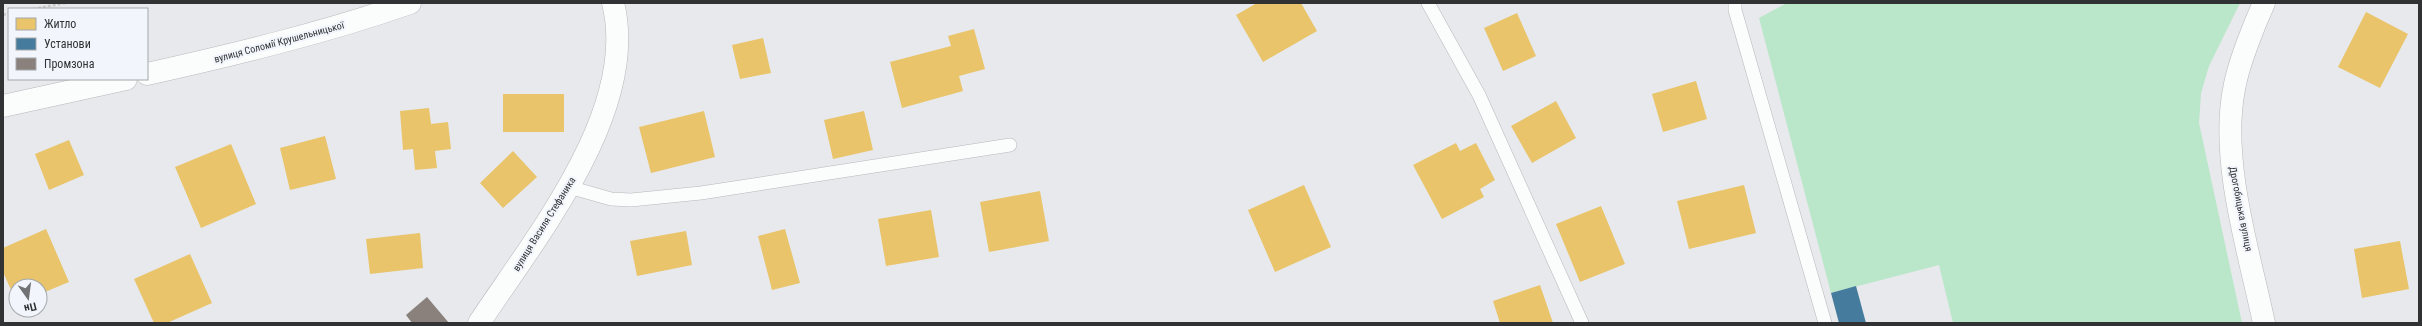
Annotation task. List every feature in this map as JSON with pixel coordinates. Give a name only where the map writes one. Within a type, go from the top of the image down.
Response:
[{"type":"street","name":"вулиця Соломії Крушельницької","points":[[148,74],[252,51],[366,18],[410,3]]},
{"type":"street","name":"вулиця Василя Стефаника","points":[[479,323],[569,188],[601,122],[614,77],[618,24],[613,3]]},
{"type":"street","name":"Дрогобицька вулиця","points":[[2264,3],[2234,89],[2230,126],[2231,168],[2264,323]]},
{"type":"street","points":[[3,106],[121,80]]},
{"type":"lane","points":[[1428,3],[1479,95],[1582,323]]},
{"type":"lane","points":[[1735,3],[1735,10],[1825,323]]},
{"type":"lane","points":[[569,188],[611,199],[631,200],[701,193],[1010,145]]},
{"type":"path","points":[[38,8],[66,3]]},
{"type":"green space","points":[[1787,3],[2240,3],[2209,66],[2201,93],[2199,123],[2242,323],[1953,323],[1939,265],[1831,293],[1759,18]]},
{"type":"building: Житло","points":[[1257,3],[1301,3],[1317,31],[1263,62],[1236,15]]},
{"type":"building: Житло","points":[[2366,12],[2408,34],[2380,88],[2338,67]]},
{"type":"building: Житло","points":[[1517,13],[1536,56],[1503,71],[1484,28]]},
{"type":"building: Житло","points":[[974,29],[985,69],[959,76],[963,91],[902,108],[890,62],[951,46],[948,36]]},
{"type":"building: Житло","points":[[763,38],[771,73],[740,79],[732,45]]},
{"type":"building: Житло","points":[[1696,81],[1707,119],[1663,132],[1652,94]]},
{"type":"building: Житло","points":[[503,94],[564,94],[564,132],[503,132]]},
{"type":"building: Житло","points":[[1556,101],[1576,138],[1532,163],[1511,126]]},
{"type":"building: Житло","points":[[429,108],[431,124],[448,122],[451,149],[435,151],[437,168],[415,170],[413,149],[403,150],[400,111]]},
{"type":"building: Житло","points":[[704,111],[715,157],[651,173],[639,127]]},
{"type":"building: Житло","points":[[864,111],[873,150],[833,159],[824,120]]},
{"type":"building: Житло","points":[[325,136],[336,179],[290,190],[280,148]]},
{"type":"building: Житло","points":[[69,140],[84,175],[49,190],[35,154]]},
{"type":"building: Житло","points":[[1456,143],[1460,151],[1476,143],[1495,180],[1480,189],[1484,197],[1442,219],[1413,165]]},
{"type":"building: Житло","points":[[231,144],[256,204],[201,228],[175,167]]},
{"type":"building: Житло","points":[[513,151],[537,177],[503,208],[480,183]]},
{"type":"building: Житло","points":[[1304,185],[1331,247],[1275,272],[1248,210]]},
{"type":"building: Житло","points":[[1744,185],[1756,233],[1689,249],[1677,201]]},
{"type":"building: Житло","points":[[1040,191],[1049,241],[989,252],[980,202]]},
{"type":"building: Житло","points":[[1601,206],[1625,264],[1580,282],[1556,224]]},
{"type":"building: Житло","points":[[931,210],[939,257],[886,266],[878,219]]},
{"type":"building: Житло","points":[[46,229],[69,282],[48,291],[48,278],[8,278],[8,283],[3,272],[3,248]]},
{"type":"building: Житло","points":[[785,229],[800,283],[772,290],[758,236]]},
{"type":"building: Житло","points":[[686,231],[692,265],[637,276],[630,241]]},
{"type":"building: Житло","points":[[420,233],[423,268],[370,274],[366,239]]},
{"type":"building: Житло","points":[[2400,241],[2409,289],[2362,298],[2354,249]]},
{"type":"building: Житло","points":[[190,254],[212,303],[167,323],[154,323],[134,279]]},
{"type":"building: Житло","points":[[1540,285],[1553,323],[1500,323],[1493,301]]},
{"type":"building: Установи","points":[[1856,286],[1866,323],[1839,323],[1831,293]]},
{"type":"building: Промзона","points":[[427,297],[449,323],[412,323],[406,315]]}]
